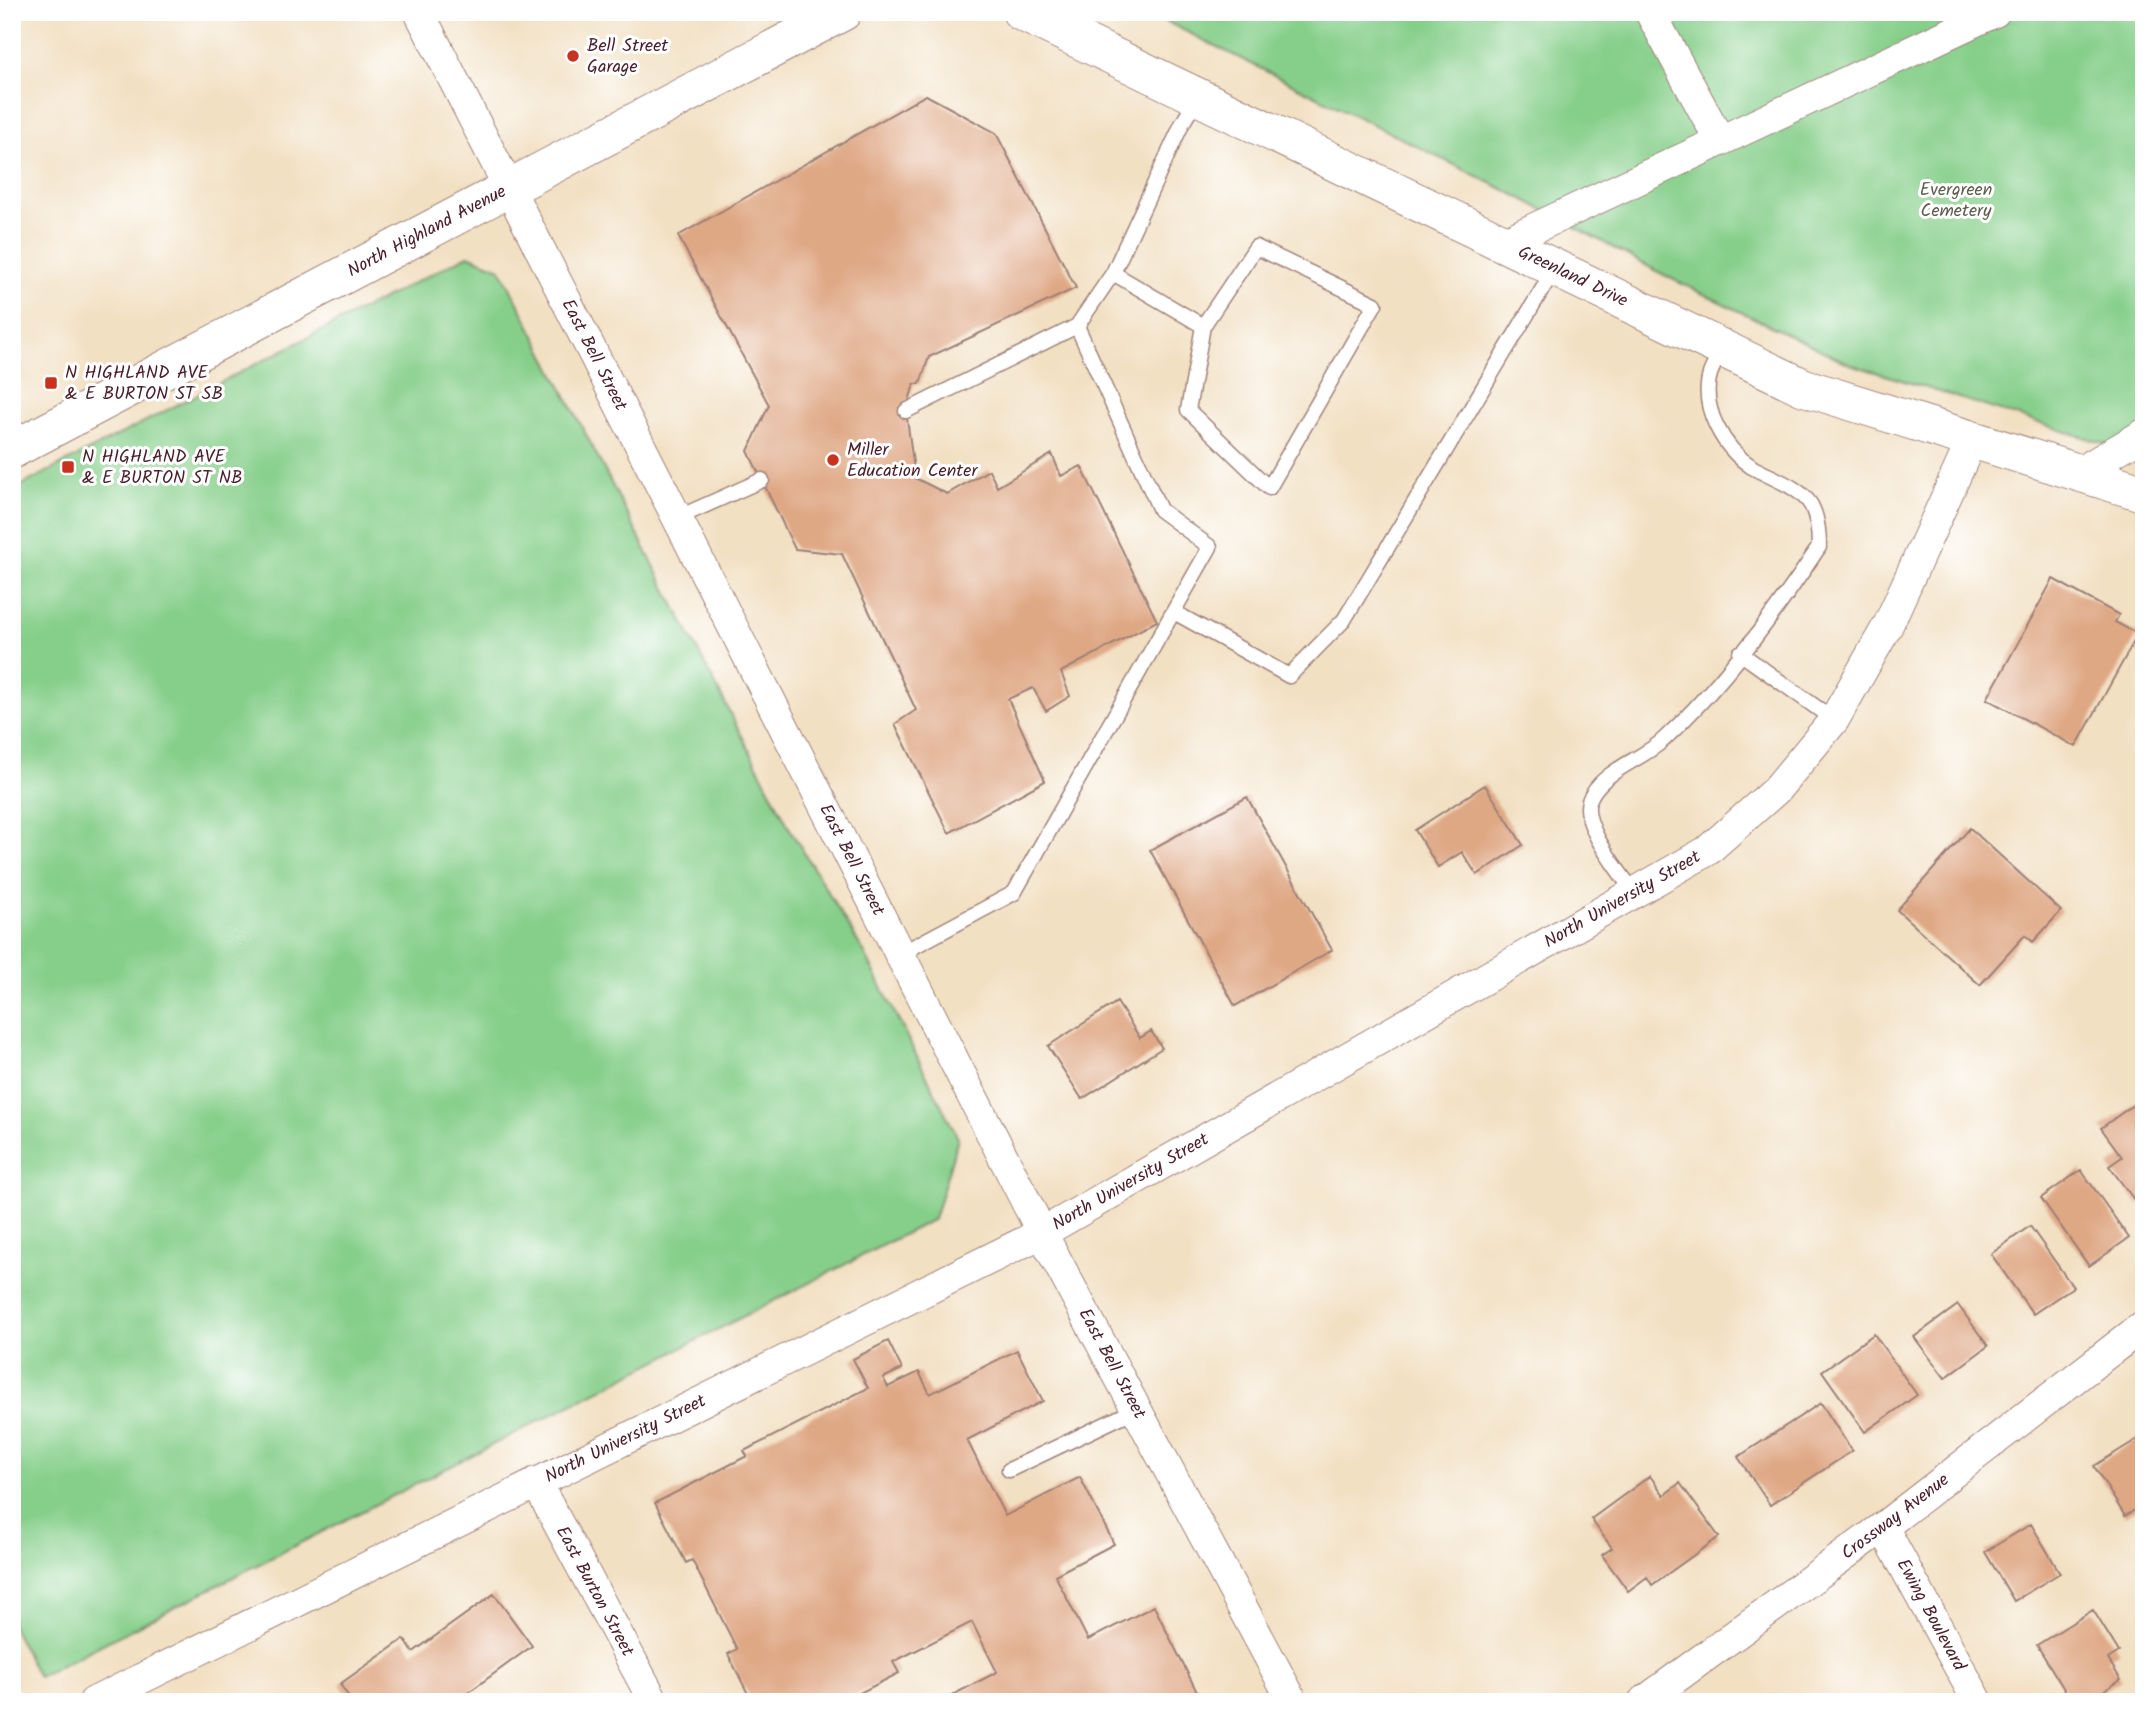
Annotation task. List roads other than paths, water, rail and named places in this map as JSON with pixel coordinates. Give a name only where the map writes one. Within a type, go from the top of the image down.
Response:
[{"type":"street","name":"East Bell Street","points":[[419,12],[1042,1233],[1293,1702]]},
{"type":"street","name":"North Highland Avenue","points":[[12,450],[843,12]]},
{"type":"street","name":"Greenland Drive","points":[[1021,12],[1803,387],[2144,493]]},
{"type":"street","points":[[1650,12],[1720,141]]},
{"type":"street","points":[[1503,243],[1995,12]]},
{"type":"street","points":[[2078,473],[2144,434]]},
{"type":"street","name":"North University Street","points":[[94,1702],[1042,1233],[1707,851],[1776,790],[1834,720],[1888,625],[1972,440]]},
{"type":"street","name":"Crossway Avenue","points":[[1643,1702],[1883,1527],[2144,1325]]},
{"type":"street","name":"East Burton Street","points":[[536,1482],[654,1702]]},
{"type":"street","name":"Ewing Boulevard","points":[[1883,1527],[1978,1702]]},
{"type":"lane","points":[[906,411],[1077,326],[1112,273],[1182,124],[1198,97]]},
{"type":"lane","points":[[1256,247],[1375,304],[1269,488],[1188,410],[1203,326],[1256,247]]},
{"type":"lane","points":[[1174,612],[1289,676],[1344,620],[1555,268]]},
{"type":"lane","points":[[1112,273],[1203,326]]},
{"type":"lane","points":[[900,954],[1014,893],[1210,547],[1160,510],[1077,326]]},
{"type":"lane","points":[[1635,894],[1595,833],[1588,814],[1590,800],[1599,785],[1661,742],[1720,679],[1819,547],[1819,527],[1810,504],[1791,487],[1749,465],[1721,437],[1709,404],[1710,376],[1722,348]]},
{"type":"lane","points":[[677,518],[762,480]]},
{"type":"lane","points":[[1741,653],[1834,720]]},
{"type":"lane","points":[[1009,1470],[1137,1409]]},
{"type":"place","name":"Bell Street Garage","points":[[573,56]]},
{"type":"place","name":"N HIGHLAND AVE & E BURTON ST SB","points":[[51,383]]},
{"type":"place","name":"Miller Education Center","points":[[833,460]]},
{"type":"place","name":"N HIGHLAND AVE & E BURTON ST NB","points":[[68,467]]},
{"type":"park label","name":"Evergreen Cemetery","points":[[1956,200]]}]
